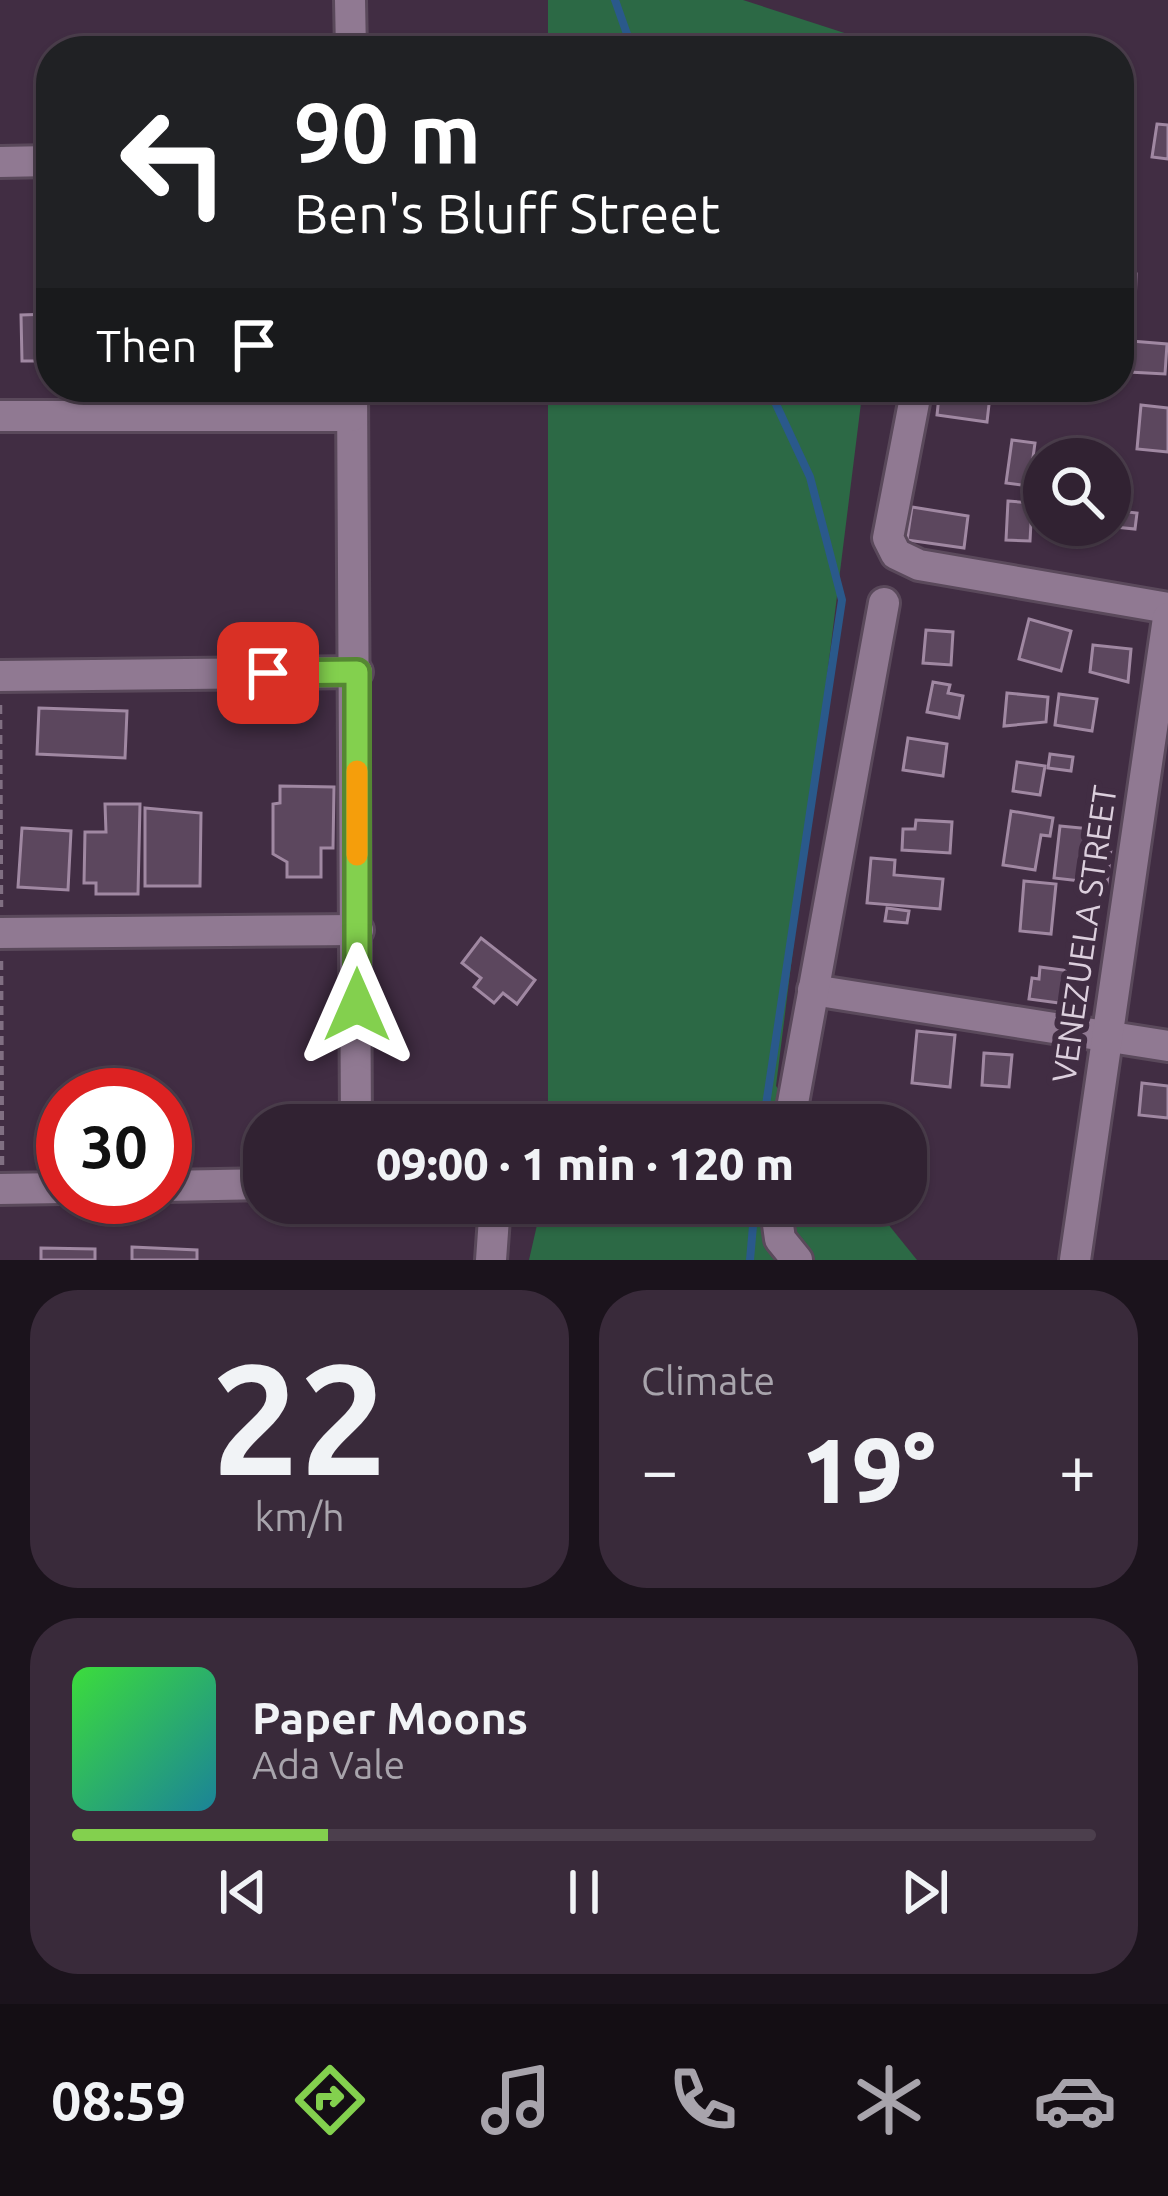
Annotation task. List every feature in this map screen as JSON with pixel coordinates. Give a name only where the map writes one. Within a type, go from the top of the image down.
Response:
[{"type":"street","points":[[350,0],[351,36]]},
{"type":"street","points":[[0,162],[36,161]]},
{"type":"street","points":[[0,416],[352,402],[356,1104]]},
{"type":"street","points":[[914,402],[888,538],[896,554],[919,565],[1168,608]]},
{"type":"street","points":[[793,1104],[884,602]]},
{"type":"street","name":"VENEZUELA STREET","points":[[1075,1260],[1104,1034],[1168,618]]},
{"type":"street","points":[[0,676],[357,672]]},
{"type":"street","points":[[0,933],[358,930]]},
{"type":"street","points":[[813,990],[1168,1046]]},
{"type":"street","points":[[192,1185],[243,1184]]},
{"type":"street","points":[[0,1189],[36,1188]]},
{"type":"street","points":[[491,1260],[494,1224]]},
{"type":"street","points":[[778,1224],[780,1239],[797,1260]]},
{"type":"green space","points":[[548,0],[743,0],[854,36],[548,36]]},
{"type":"green space","points":[[548,402],[861,402],[776,1086],[790,1104],[548,1104]]},
{"type":"green space","points":[[537,1224],[888,1224],[917,1260],[529,1260]]},
{"type":"building","points":[[1157,124],[1168,125],[1168,159],[1152,157]]},
{"type":"building","points":[[36,314],[36,361],[22,361],[21,315]]},
{"type":"building","points":[[1134,341],[1167,344],[1165,374],[1134,372]]},
{"type":"building","points":[[938,402],[989,402],[987,422],[937,415]]},
{"type":"building","points":[[1141,405],[1168,408],[1168,452],[1137,449]]},
{"type":"building","points":[[1012,440],[1023,441],[1023,485],[1006,483]]},
{"type":"building","points":[[1008,501],[1023,502],[1023,541],[1006,540]]},
{"type":"building","points":[[912,507],[968,516],[964,548],[907,540]]},
{"type":"building","points":[[1029,619],[1071,631],[1061,671],[1019,659]]},
{"type":"building","points":[[926,630],[953,632],[951,665],[923,663]]},
{"type":"building","points":[[1093,645],[1131,649],[1128,682],[1090,672]]},
{"type":"building","points":[[933,682],[950,685],[948,693],[963,696],[959,718],[927,712]]},
{"type":"building","points":[[1007,693],[1048,697],[1046,722],[1004,726]]},
{"type":"building","points":[[1059,694],[1097,699],[1092,731],[1055,725]]},
{"type":"building","points":[[39,708],[127,711],[125,758],[37,754]]},
{"type":"building","points":[[908,738],[947,744],[943,776],[903,770]]},
{"type":"building","points":[[1050,754],[1073,757],[1071,771],[1048,768]]},
{"type":"building","points":[[1017,762],[1045,766],[1040,795],[1013,791]]},
{"type":"building","points":[[280,786],[334,787],[333,848],[321,848],[321,877],[287,877],[287,862],[273,854],[273,804],[280,803]]},
{"type":"building","points":[[105,804],[140,804],[138,894],[96,894],[96,883],[84,883],[85,832],[106,832]]},
{"type":"building","points":[[145,808],[201,813],[200,886],[145,886]]},
{"type":"building","points":[[1011,811],[1053,818],[1050,836],[1041,835],[1035,870],[1003,865]]},
{"type":"building","points":[[916,820],[952,822],[950,853],[902,850],[903,829],[915,829]]},
{"type":"building","points":[[1060,826],[1113,831],[1107,884],[1054,878]]},
{"type":"building","points":[[22,828],[71,831],[68,890],[18,887]]},
{"type":"building","points":[[871,858],[895,860],[894,875],[943,879],[940,909],[867,903]]},
{"type":"building","points":[[1024,881],[1056,884],[1051,934],[1020,931]]},
{"type":"building","points":[[887,908],[909,911],[907,923],[885,921]]},
{"type":"building","points":[[481,938],[535,980],[517,1004],[503,993],[494,1003],[474,987],[481,978],[462,963]]},
{"type":"building","points":[[1040,967],[1078,972],[1074,1005],[1029,999],[1032,978],[1039,979]]},
{"type":"building","points":[[917,1031],[955,1035],[950,1087],[912,1083]]},
{"type":"building","points":[[984,1053],[1012,1055],[1009,1087],[982,1085]]},
{"type":"building","points":[[1142,1083],[1168,1086],[1168,1118],[1139,1115]]},
{"type":"building","points":[[132,1247],[197,1250],[197,1260],[132,1260]]},
{"type":"building","points":[[41,1248],[95,1249],[95,1260],[41,1260]]},
{"type":"waterway","points":[[615,0],[628,36]]},
{"type":"waterway","points":[[766,1104],[842,600],[810,477],[775,402]]},
{"type":"waterway","points":[[750,1260],[753,1224]]},
{"type":"slow traffic","points":[[357,771],[357,855]]},
{"type":"route","points":[[268,673],[357,672],[357,1005]]}]
